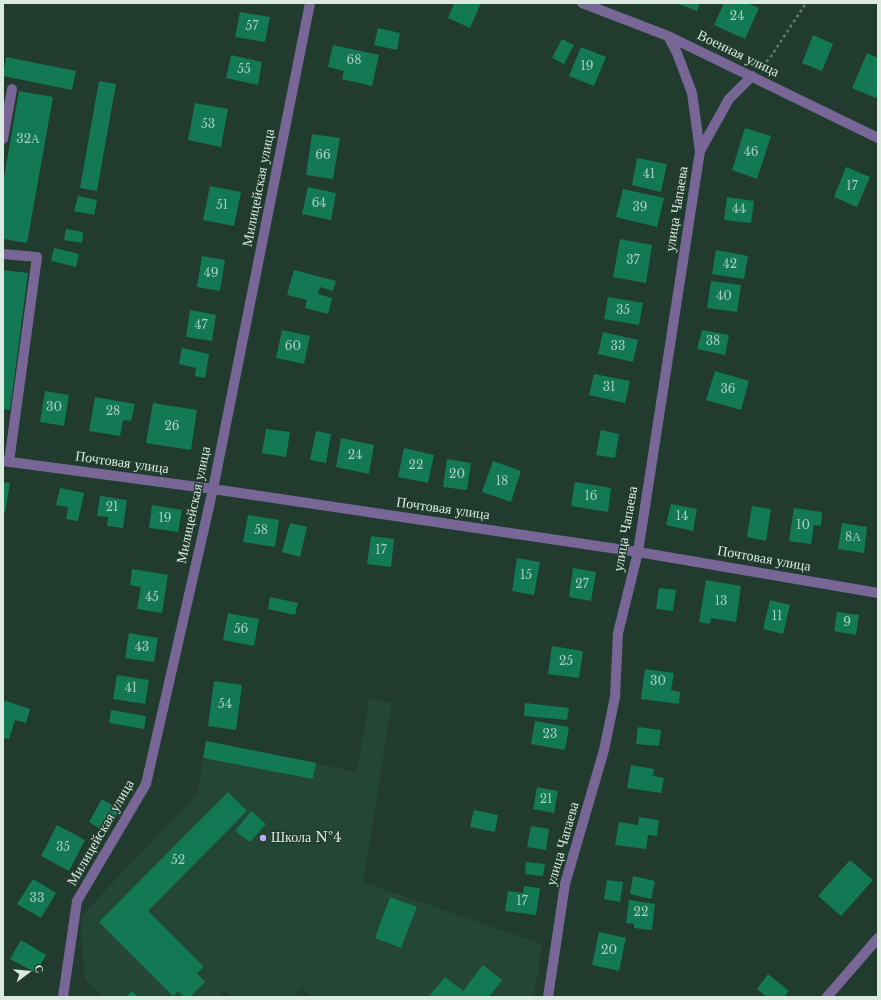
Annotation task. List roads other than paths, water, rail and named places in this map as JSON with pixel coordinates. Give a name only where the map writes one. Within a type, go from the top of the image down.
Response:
[{"type":"street","name":"Милицейская улица","points":[[63,997],[77,901],[146,784],[213,489],[310,3]]},
{"type":"street","name":"Военная улица","points":[[582,3],[668,36],[878,138]]},
{"type":"street","points":[[668,36],[677,53],[692,93],[700,151]]},
{"type":"street","name":"улица Чапаева","points":[[548,997],[565,884],[604,750],[615,697],[618,633],[638,552],[700,151],[729,99],[752,76]]},
{"type":"street","points":[[3,139],[12,89]]},
{"type":"street","points":[[3,254],[37,257],[6,462]]},
{"type":"street","name":"Почтовая улица","points":[[6,462],[213,489],[638,552],[878,593]]},
{"type":"street","points":[[827,997],[878,938]]},
{"type":"place","name":"Школа №4","points":[[263,838]]}]
